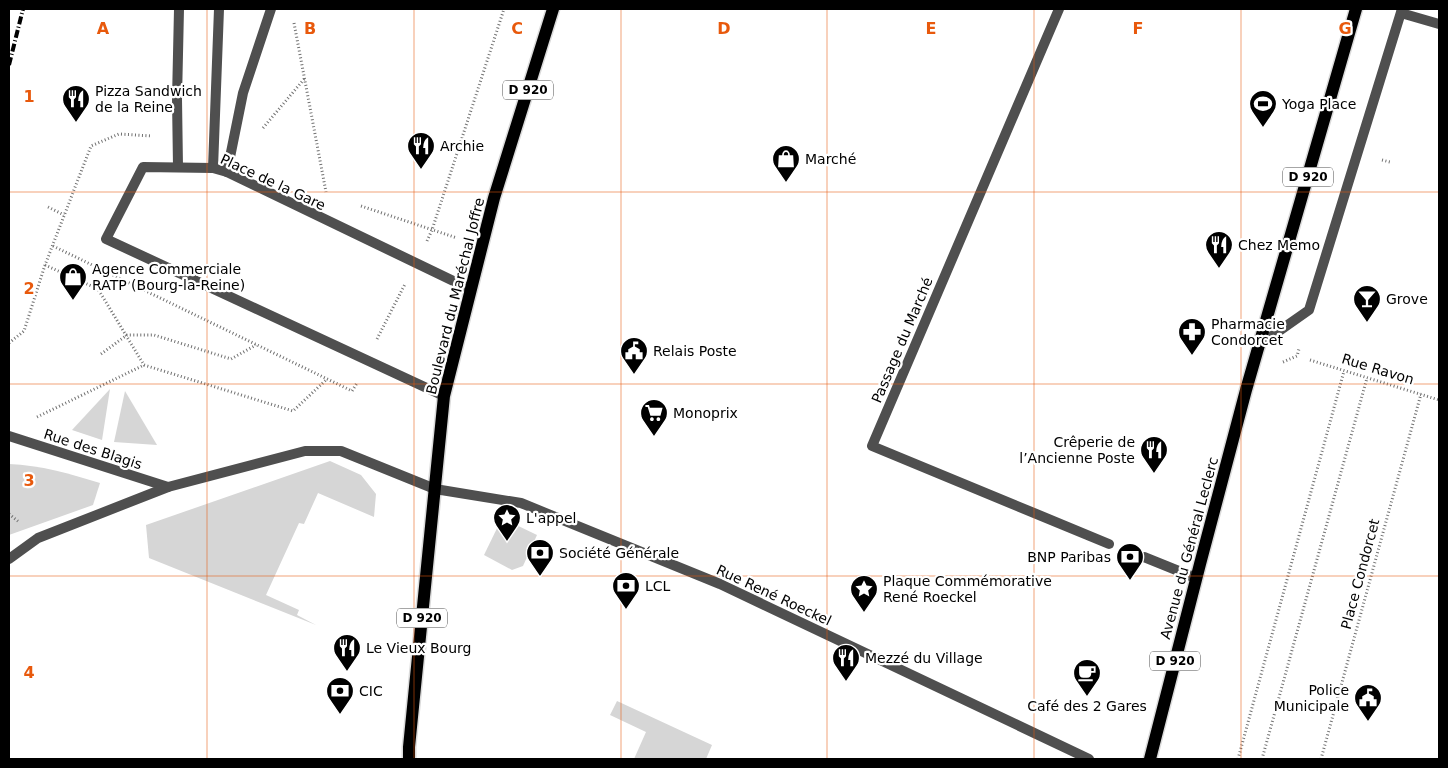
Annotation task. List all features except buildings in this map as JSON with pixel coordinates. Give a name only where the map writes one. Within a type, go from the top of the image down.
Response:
[{"type":"main road","name":"Boulevard du Maréchal Joffre","points":[[409,753],[444,396],[494,198],[553,9]]},
{"type":"main road","name":"Avenue du Général Leclerc","points":[[1150,759],[1196,578],[1259,345],[1356,9]]},
{"type":"street","points":[[178,166],[179,9]]},
{"type":"street","points":[[213,168],[219,9]]},
{"type":"street","points":[[227,172],[243,93],[271,9]]},
{"type":"street","name":"Passage du Marché","points":[[1059,9],[872,446],[1109,544]]},
{"type":"street","points":[[1259,345],[1309,310],[1401,11],[1439,24]]},
{"type":"street","name":"Place de la Gare","points":[[444,396],[106,239],[143,167],[213,168],[227,172],[470,290]]},
{"type":"street","name":"Rue des Blagis","points":[[9,436],[168,488]]},
{"type":"street","points":[[9,559],[38,538],[168,488],[305,451],[341,450],[435,489]]},
{"type":"street","name":"Rue René Roeckel","points":[[435,489],[521,503],[702,577],[1089,759]]},
{"type":"street","points":[[1144,558],[1196,578]]},
{"type":"street","name":"Boulevard du Maréchal Joffre","points":[[403,759],[409,753]]},
{"type":"path","points":[[52,246],[352,391],[432,230],[504,9]]},
{"type":"path","points":[[294,22],[326,194]]},
{"type":"path","points":[[260,130],[305,78]]},
{"type":"path","points":[[9,343],[24,332],[45,265],[91,146],[119,134]]},
{"type":"path","points":[[352,203],[481,246]]},
{"type":"path","points":[[48,207],[64,215]]},
{"type":"path","points":[[45,265],[98,290],[144,365]]},
{"type":"path","points":[[101,354],[127,335],[154,335],[231,359],[256,344]]},
{"type":"path","name":"Rue Ravon","points":[[1310,360],[1439,400]]},
{"type":"path","points":[[30,420],[144,365],[293,411],[327,379]]},
{"type":"path","points":[[1238,759],[1344,371]]},
{"type":"path","points":[[1262,759],[1367,378]]},
{"type":"path","name":"Place Condorcet","points":[[1321,759],[1421,394]]},
{"type":"shaded area","points":[[110,389],[102,440],[72,430]]},
{"type":"shaded area","points":[[125,391],[157,445],[114,442]]},
{"type":"shaded area","points":[[330,461],[361,475],[376,494],[374,517],[318,493],[304,524],[299,523],[266,595],[299,610],[297,615],[316,625],[149,558],[146,525]]},
{"type":"shaded area","points":[[9,464],[44,468],[100,483],[93,505],[9,535]]},
{"type":"shaded area","points":[[502,518],[537,535],[523,566],[512,570],[484,555]]},
{"type":"shaded area","points":[[617,701],[712,745],[706,759],[634,759],[646,732],[610,715]]},
{"type":"railway","points":[[9,65],[23,9]]},
{"type":"place","name":"Pizza Sandwich de la Reine","points":[[76,123]]},
{"type":"place","name":"Yoga Place","points":[[1263,128]]},
{"type":"place","name":"Archie","points":[[421,170]]},
{"type":"place","name":"Marché","points":[[786,183]]},
{"type":"place","name":"Chez Memo","points":[[1219,269]]},
{"type":"place","name":"Agence Commerciale RATP (Bourg-la-Reine)","points":[[73,301]]},
{"type":"place","name":"Grove","points":[[1367,323]]},
{"type":"place","name":"Pharmacie Condorcet","points":[[1192,356]]},
{"type":"place","name":"Relais Poste","points":[[634,375]]},
{"type":"place","name":"Monoprix","points":[[654,437]]},
{"type":"place","name":"Crêperie de l’Ancienne Poste","points":[[1154,474]]},
{"type":"place","name":"L'appel","points":[[507,542]]},
{"type":"place","name":"Société Générale","points":[[540,577]]},
{"type":"place","name":"BNP Paribas","points":[[1130,581]]},
{"type":"place","name":"LCL","points":[[626,610]]},
{"type":"place","name":"Plaque Commémorative René Roeckel","points":[[864,613]]},
{"type":"place","name":"Le Vieux Bourg","points":[[347,672]]},
{"type":"place","name":"Mezzé du Village","points":[[846,682]]},
{"type":"place","name":"Café des 2 Gares","points":[[1087,697]]},
{"type":"place","name":"CIC","points":[[340,715]]},
{"type":"place","name":"Police Municipale","points":[[1368,722]]}]
